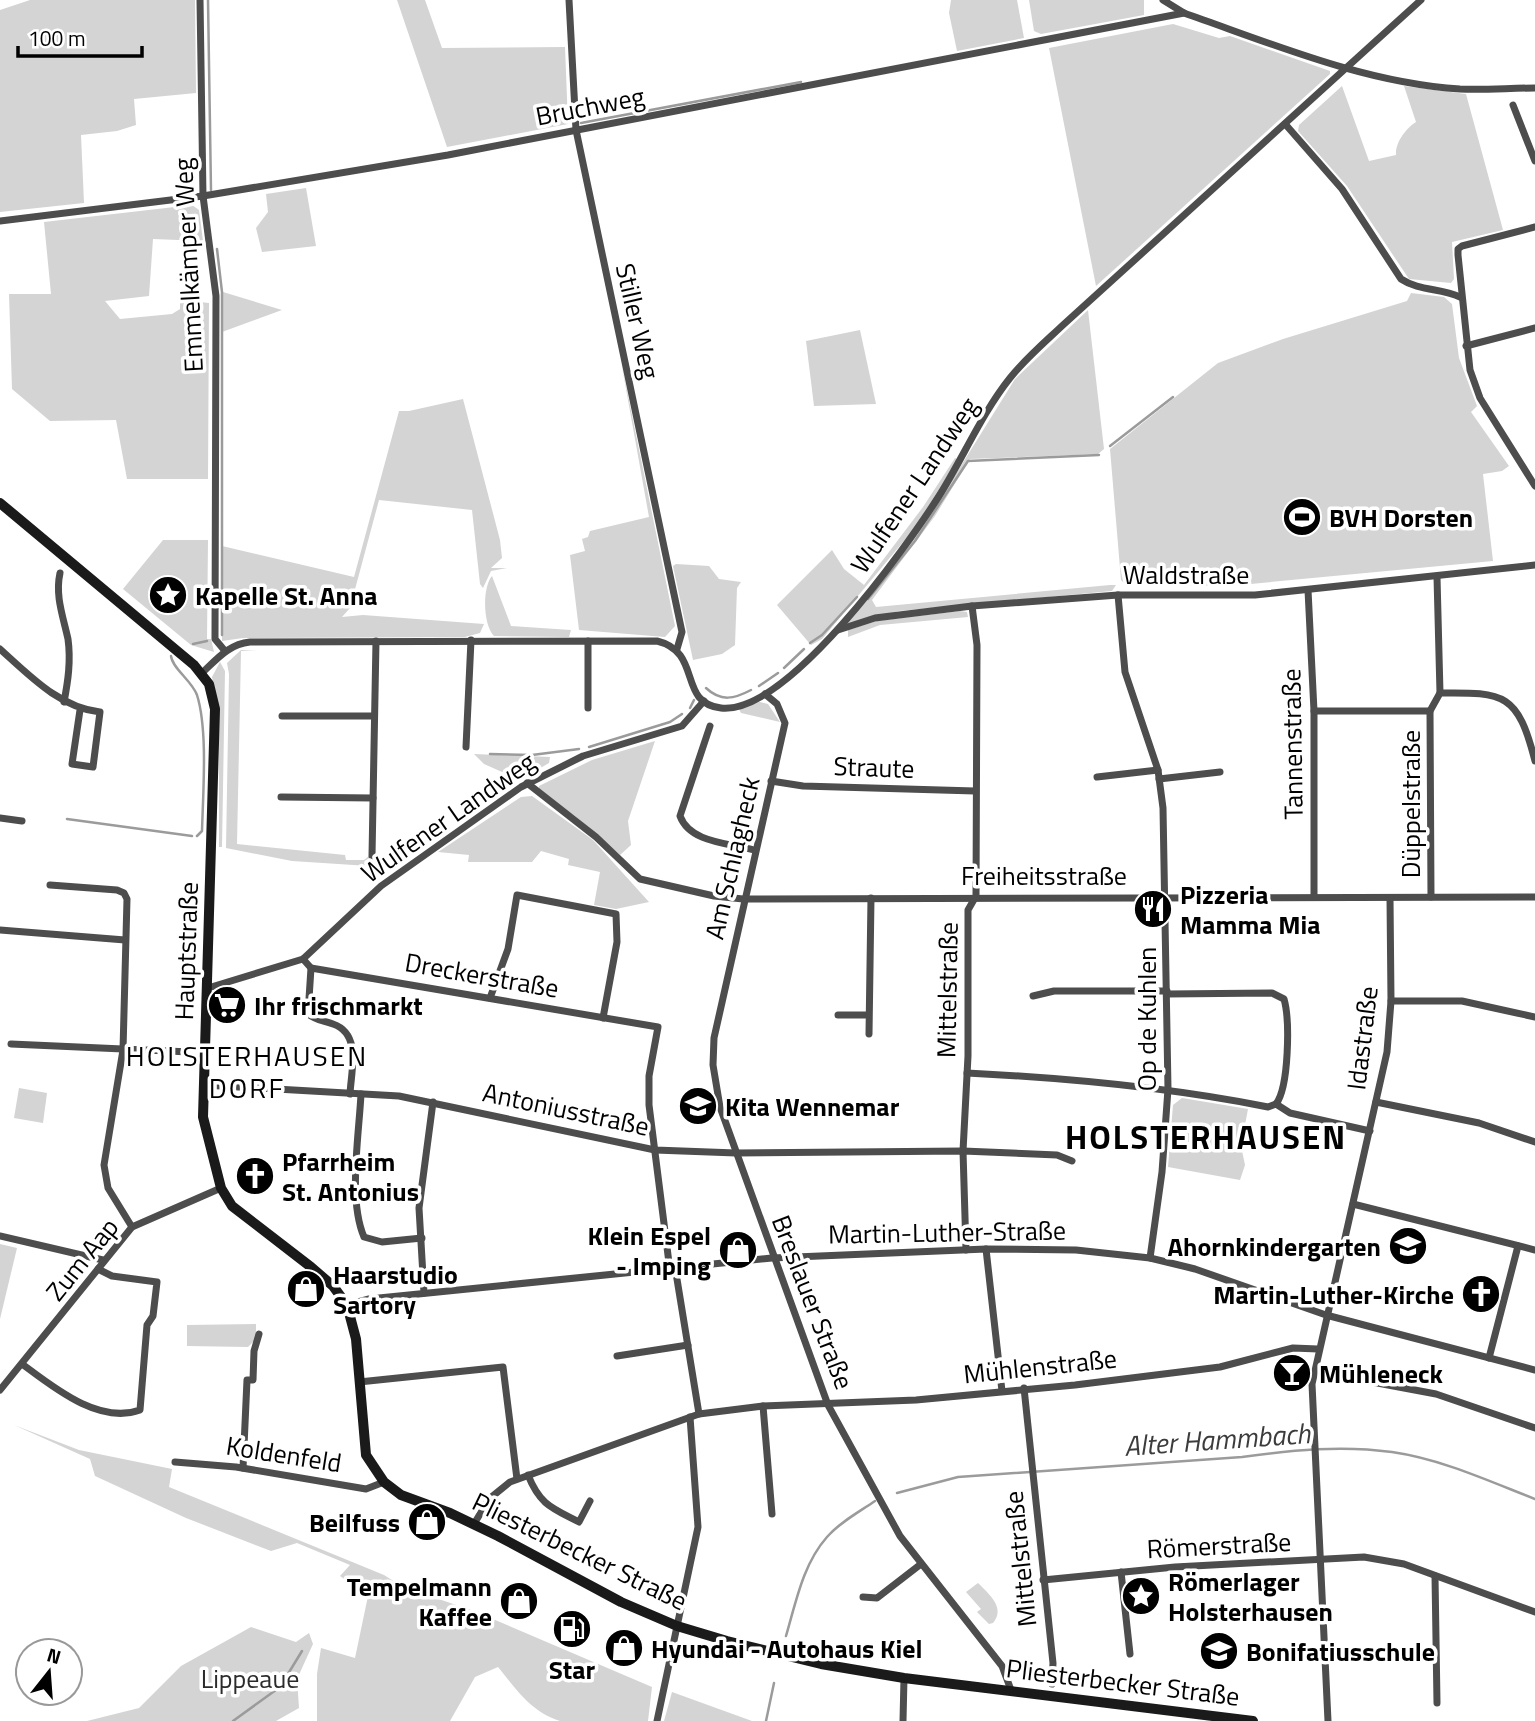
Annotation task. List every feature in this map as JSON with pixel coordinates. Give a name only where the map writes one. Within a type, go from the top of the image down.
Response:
[{"type":"main road","points":[[0,503],[202,673]]},
{"type":"main road","name":"Hauptstraße","points":[[202,673],[212,691],[215,717],[203,1117],[221,1188],[238,1214],[311,1267],[333,1286],[347,1305],[356,1339],[366,1455],[384,1482],[401,1495]]},
{"type":"main road","name":"Pliesterbecker Straße","points":[[401,1495],[474,1524],[621,1602],[677,1626],[821,1665],[904,1678],[1253,1721]]},
{"type":"street","name":"Emmelkämper Weg","points":[[200,0],[204,196],[216,296],[215,639],[225,651]]},
{"type":"street","name":"Stiller Weg","points":[[569,0],[576,130],[682,632],[677,649]]},
{"type":"street","points":[[1163,0],[1184,13],[1348,68],[1406,82],[1461,89],[1535,88]]},
{"type":"street","name":"Wulfener Landweg","points":[[208,988],[303,959],[381,886],[527,783],[583,755],[682,726],[704,701],[716,708],[736,708],[765,694],[838,630],[939,496],[1010,378],[1072,317],[1421,0]]},
{"type":"street","name":"Bruchweg","points":[[0,221],[204,196],[576,130],[1184,13]]},
{"type":"street","points":[[1513,105],[1535,161]]},
{"type":"street","points":[[1286,125],[1342,189],[1401,279],[1413,287],[1445,290],[1460,297]]},
{"type":"street","points":[[1525,137],[1535,136]]},
{"type":"street","points":[[1535,227],[1458,249],[1466,346],[1480,398],[1535,486]]},
{"type":"street","points":[[1466,346],[1535,328]]},
{"type":"street","name":"Waldstraße","points":[[838,630],[876,618],[972,606],[1118,595],[1227,596],[1308,590],[1535,565]]},
{"type":"street","points":[[60,573],[57,592],[68,642],[70,671],[64,702]]},
{"type":"street","points":[[1314,711],[1430,711],[1440,693],[1437,577]]},
{"type":"street","name":"Tannenstraße","points":[[1308,590],[1314,711],[1314,897]]},
{"type":"street","name":"Op de Kuhlen","points":[[1118,595],[1120,636],[1129,688],[1159,774],[1163,808],[1168,1090],[1162,1172],[1150,1258]]},
{"type":"street","name":"Mittelstraße","points":[[966,1250],[963,1151],[967,1073],[968,910],[976,896],[977,645],[972,606]]},
{"type":"street","points":[[466,747],[471,640]]},
{"type":"street","points":[[372,856],[376,641]]},
{"type":"street","points":[[588,641],[588,708]]},
{"type":"street","points":[[202,673],[225,651],[240,643],[250,642],[657,641],[677,649],[683,655],[693,689],[704,701]]},
{"type":"street","points":[[0,649],[64,702],[80,710],[100,712],[93,767],[72,764],[80,710]]},
{"type":"street","points":[[1440,693],[1488,693],[1504,700],[1524,724],[1535,761]]},
{"type":"street","name":"Am Schlagheck","points":[[714,1038],[754,850],[785,723],[776,704],[765,694]]},
{"type":"street","name":"Düppelstraße","points":[[1430,711],[1431,897]]},
{"type":"street","points":[[282,716],[373,716]]},
{"type":"street","points":[[710,726],[680,816],[684,826],[693,834],[754,850]]},
{"type":"street","points":[[1097,777],[1220,772]]},
{"type":"street","name":"Straute","points":[[771,781],[803,786],[975,791]]},
{"type":"street","name":"Freiheitsstraße","points":[[527,783],[596,837],[640,879],[714,896],[743,899],[976,896],[1535,897]]},
{"type":"street","points":[[281,797],[373,798]]},
{"type":"street","points":[[0,818],[22,821]]},
{"type":"street","points":[[50,885],[124,893],[127,899],[123,1050],[104,1165],[108,1188],[132,1227]]},
{"type":"street","points":[[490,998],[508,948],[517,895],[616,914],[617,942],[603,1018]]},
{"type":"street","points":[[869,1034],[871,898]]},
{"type":"street","name":"Idastraße","points":[[1328,1721],[1312,1384],[1387,1052],[1391,1001],[1390,898]]},
{"type":"street","points":[[0,930],[125,940]]},
{"type":"street","points":[[303,959],[311,968],[308,1013],[316,1020],[335,1024],[351,1040],[353,1052],[350,1094]]},
{"type":"street","name":"Dreckerstraße","points":[[311,968],[657,1027],[649,1076],[649,1105],[655,1150]]},
{"type":"street","points":[[967,1073],[1066,1078],[1168,1090],[1268,1107],[1276,1104],[1281,1093],[1289,1018],[1284,999],[1272,993],[1054,991],[1033,996]]},
{"type":"street","points":[[1391,1001],[1462,1001],[1535,1017]]},
{"type":"street","points":[[838,1015],[868,1015]]},
{"type":"street","name":"Breslauer Straße","points":[[714,1038],[715,1080],[722,1115],[772,1258],[828,1405],[900,1536],[1002,1665],[1011,1690]]},
{"type":"street","points":[[11,1044],[190,1052]]},
{"type":"street","name":"Antoniusstraße","points":[[203,1085],[361,1094],[433,1102],[655,1150],[736,1153],[963,1151],[1057,1155],[1072,1161]]},
{"type":"street","points":[[361,1094],[357,1182],[359,1226],[364,1237],[382,1242],[422,1238]]},
{"type":"street","points":[[424,1293],[419,1208],[433,1102]]},
{"type":"street","points":[[1376,1102],[1479,1123],[1535,1142]]},
{"type":"street","points":[[1276,1104],[1290,1113],[1370,1130]]},
{"type":"street","points":[[655,1150],[671,1268],[676,1273],[699,1415]]},
{"type":"street","name":"Zum Aap","points":[[0,1390],[132,1227],[221,1188]]},
{"type":"street","points":[[1353,1204],[1535,1250]]},
{"type":"street","points":[[0,1236],[103,1260]]},
{"type":"street","points":[[1489,1358],[1518,1246]]},
{"type":"street","points":[[986,1249],[1002,1391]]},
{"type":"street","name":"Martin-Luther-Straße","points":[[347,1305],[424,1293],[772,1258],[986,1249],[1076,1250],[1150,1258],[1195,1269],[1326,1315],[1535,1370]]},
{"type":"street","points":[[22,1364],[66,1396],[95,1408],[131,1413],[140,1410],[146,1325],[153,1316],[157,1282],[112,1276],[98,1269]]},
{"type":"street","points":[[243,1468],[247,1381],[253,1380],[254,1351],[259,1334]]},
{"type":"street","points":[[617,1356],[688,1345]]},
{"type":"street","name":"Mühlenstraße","points":[[474,1524],[496,1490],[517,1479],[699,1415],[763,1406],[828,1405],[1074,1385],[1220,1367],[1293,1348],[1318,1349]]},
{"type":"street","points":[[359,1382],[503,1367],[517,1479]]},
{"type":"street","points":[[1372,1381],[1436,1394],[1535,1427]]},
{"type":"street","name":"Mittelstraße","points":[[1024,1388],[1053,1662],[1052,1684]]},
{"type":"street","points":[[763,1406],[772,1514]]},
{"type":"street","points":[[657,1721],[698,1527],[690,1417]]},
{"type":"street","name":"Koldenfeld","points":[[175,1462],[243,1468],[366,1489],[384,1482]]},
{"type":"street","points":[[528,1475],[536,1495],[544,1504],[579,1522],[590,1501]]},
{"type":"street","name":"Römerstraße","points":[[1043,1580],[1121,1572],[1382,1559],[1535,1612]]},
{"type":"street","points":[[863,1598],[877,1598],[921,1564]]},
{"type":"street","name":"Römerstraße","points":[[1121,1572],[1130,1654]]},
{"type":"street","points":[[1435,1576],[1437,1703]]},
{"type":"street","points":[[904,1678],[904,1721]]},
{"type":"green space","points":[[30,0],[195,0],[196,93],[134,99],[136,125],[117,131],[81,135],[84,203],[0,212],[0,10]]},
{"type":"green space","points":[[397,0],[425,0],[442,48],[565,47],[568,124],[447,147]]},
{"type":"green space","points":[[951,0],[1017,0],[1024,38],[957,51],[949,13]]},
{"type":"green space","points":[[1029,0],[1144,0],[1144,15],[1041,34],[1034,31]]},
{"type":"green space","points":[[1173,24],[1219,38],[1230,36],[1330,71],[1330,74],[1096,286],[1049,48]]},
{"type":"green space","points":[[1342,86],[1369,161],[1396,155],[1402,136],[1416,122],[1404,86],[1466,94],[1503,230],[1452,242],[1454,279],[1451,283],[1409,279],[1347,186],[1298,131],[1299,125]]},
{"type":"green space","points":[[306,188],[316,246],[262,252],[256,228],[268,212],[266,194]]},
{"type":"green space","points":[[192,205],[199,210],[203,241],[153,239],[149,296],[105,301],[120,319],[172,314],[180,309],[180,300],[209,303],[208,479],[127,479],[116,420],[50,421],[12,389],[9,294],[51,294],[44,222]]},
{"type":"green space","points":[[223,292],[282,310],[222,332]]},
{"type":"green space","name":"BVH Dorsten","points":[[1411,293],[1444,297],[1452,304],[1459,358],[1477,406],[1471,412],[1509,466],[1502,471],[1483,474],[1493,561],[1229,586],[1125,584],[1121,580],[1110,449],[1218,363],[1283,339],[1407,301]]},
{"type":"green space","points":[[1088,310],[1104,449],[1098,454],[970,459],[935,516],[872,600],[876,607],[1116,585],[1112,591],[899,611],[846,625],[939,501],[1015,379]]},
{"type":"green space","points":[[860,330],[876,404],[814,406],[806,341]]},
{"type":"green space","points":[[621,361],[675,626],[665,637],[579,630],[570,555],[585,551],[582,539],[588,537],[590,531],[649,517]]},
{"type":"green space","points":[[463,399],[500,540],[502,558],[491,568],[507,568],[491,571],[483,588],[480,584],[472,510],[379,500],[350,608],[342,617],[363,615],[484,624],[480,633],[465,637],[243,638],[222,641],[222,546],[354,577],[399,411]]},
{"type":"green space","points":[[955,458],[958,460],[913,530],[822,639],[811,645],[777,605],[832,550],[844,569],[864,585],[923,507]]},
{"type":"green space","points":[[163,540],[208,540],[207,639],[211,639],[214,652],[191,645],[123,589]]},
{"type":"green space","points":[[673,566],[709,566],[719,579],[741,582],[737,588],[735,645],[722,654],[693,660]]},
{"type":"green space","points":[[492,576],[511,626],[571,630],[569,637],[494,636],[490,631],[485,606]]},
{"type":"green space","points":[[967,612],[968,617],[880,625],[848,637],[848,630],[877,621]]},
{"type":"green space","points":[[241,650],[257,650],[241,651],[237,844],[345,855],[346,860],[364,860],[369,856],[369,866],[292,861],[226,848],[227,663]]},
{"type":"green space","points":[[220,662],[225,671],[222,847],[219,847],[219,713],[212,677]]},
{"type":"green space","points":[[756,701],[768,704],[780,722],[741,713],[739,709]]},
{"type":"green space","points":[[655,741],[628,821],[631,845],[620,855],[575,816],[539,791],[539,786],[592,760]]},
{"type":"green space","points":[[474,754],[550,757],[549,763],[520,780],[484,764]]},
{"type":"green space","points":[[532,796],[593,840],[649,902],[616,909],[594,905],[600,872],[568,865],[569,859],[541,851],[532,862],[468,862],[469,855],[438,852],[521,797]]},
{"type":"green space","points":[[19,1088],[47,1093],[43,1123],[14,1118]]},
{"type":"green space","points":[[1182,1098],[1248,1109],[1241,1146],[1245,1165],[1240,1180],[1168,1167],[1173,1105]]},
{"type":"green space","points":[[0,1244],[17,1248],[0,1319]]},
{"type":"green space","points":[[256,1324],[256,1339],[248,1347],[187,1346],[187,1325]]},
{"type":"green space","points":[[14,1425],[79,1450],[172,1469],[169,1487],[384,1575],[403,1587],[474,1611],[652,1687],[648,1721],[560,1721],[532,1706],[498,1667],[475,1677],[450,1721],[317,1721],[317,1674],[321,1648],[355,1658],[368,1596],[340,1576],[350,1565],[297,1543],[271,1551],[186,1518],[95,1476],[90,1459]]},
{"type":"green space","points":[[978,1583],[997,1607],[997,1617],[993,1623],[989,1624],[977,1612],[981,1609],[966,1592]]},
{"type":"green space","name":"Lippeaue","points":[[251,1627],[296,1642],[309,1633],[313,1644],[297,1679],[299,1708],[276,1721],[87,1721],[139,1708],[181,1666]]},
{"type":"green space","points":[[672,1692],[752,1721],[664,1721]]},
{"type":"waterway","points":[[208,0],[211,190]]},
{"type":"waterway","points":[[581,123],[801,82]]},
{"type":"waterway","points":[[217,249],[222,292],[222,635]]},
{"type":"waterway","points":[[1110,446],[1173,397]]},
{"type":"waterway","points":[[868,599],[915,541],[968,461],[1099,455]]},
{"type":"waterway","points":[[810,643],[822,635],[857,597]]},
{"type":"waterway","points":[[193,644],[207,641]]},
{"type":"waterway","points":[[784,668],[804,649]]},
{"type":"waterway","points":[[171,656],[197,695],[203,726],[202,831],[197,836]]},
{"type":"waterway","points":[[759,686],[778,673]]},
{"type":"waterway","points":[[706,688],[728,698],[751,690]]},
{"type":"waterway","points":[[690,708],[694,700]]},
{"type":"waterway","points":[[589,747],[670,722],[682,714]]},
{"type":"waterway","points":[[490,754],[532,755],[579,749]]},
{"type":"waterway","points":[[67,819],[192,836]]},
{"type":"waterway","name":"Alter Hammbach","points":[[897,1493],[958,1477],[1336,1449],[1410,1455],[1465,1471],[1535,1499]]},
{"type":"waterway","name":"Alter Hammbach","points":[[786,1636],[801,1584],[819,1548],[838,1527],[875,1501]]},
{"type":"waterway","points":[[233,1721],[280,1687],[302,1651]]},
{"type":"waterway","name":"Alter Hammbach","points":[[766,1721],[774,1683]]},
{"type":"place","name":"BVH Dorsten","points":[[1302,517]]},
{"type":"place","name":"Kapelle St. Anna","points":[[168,595]]},
{"type":"place","name":"Pizzeria Mamma Mia","points":[[1153,909]]},
{"type":"place","name":"Ihr frischmarkt","points":[[227,1005]]},
{"type":"place","name":"Kita Wennemar","points":[[698,1106]]},
{"type":"place","name":"Pfarrheim St. Antonius","points":[[255,1176]]},
{"type":"place","name":"Ahornkindergarten","points":[[1408,1246]]},
{"type":"place","name":"Klein Espel - Imping","points":[[738,1250]]},
{"type":"place","name":"Haarstudio Sartory","points":[[306,1289]]},
{"type":"place","name":"Martin-Luther-Kirche","points":[[1481,1294]]},
{"type":"place","name":"Mühleneck","points":[[1292,1373]]},
{"type":"place","name":"Beilfuss","points":[[427,1522]]},
{"type":"place","name":"Römerlager Holsterhausen","points":[[1141,1596]]},
{"type":"place","name":"Tempelmann Kaffee","points":[[519,1601]]},
{"type":"place","name":"Star","points":[[572,1629]]},
{"type":"place","name":"Hyundai - Autohaus Kiel","points":[[624,1648]]},
{"type":"place","name":"Bonifatiusschule","points":[[1219,1651]]},
{"type":"district","name":"HOLSTERHAUSEN DORF","points":[[247,1071]]},
{"type":"district","name":"HOLSTERHAUSEN","points":[[1206,1137]]}]
